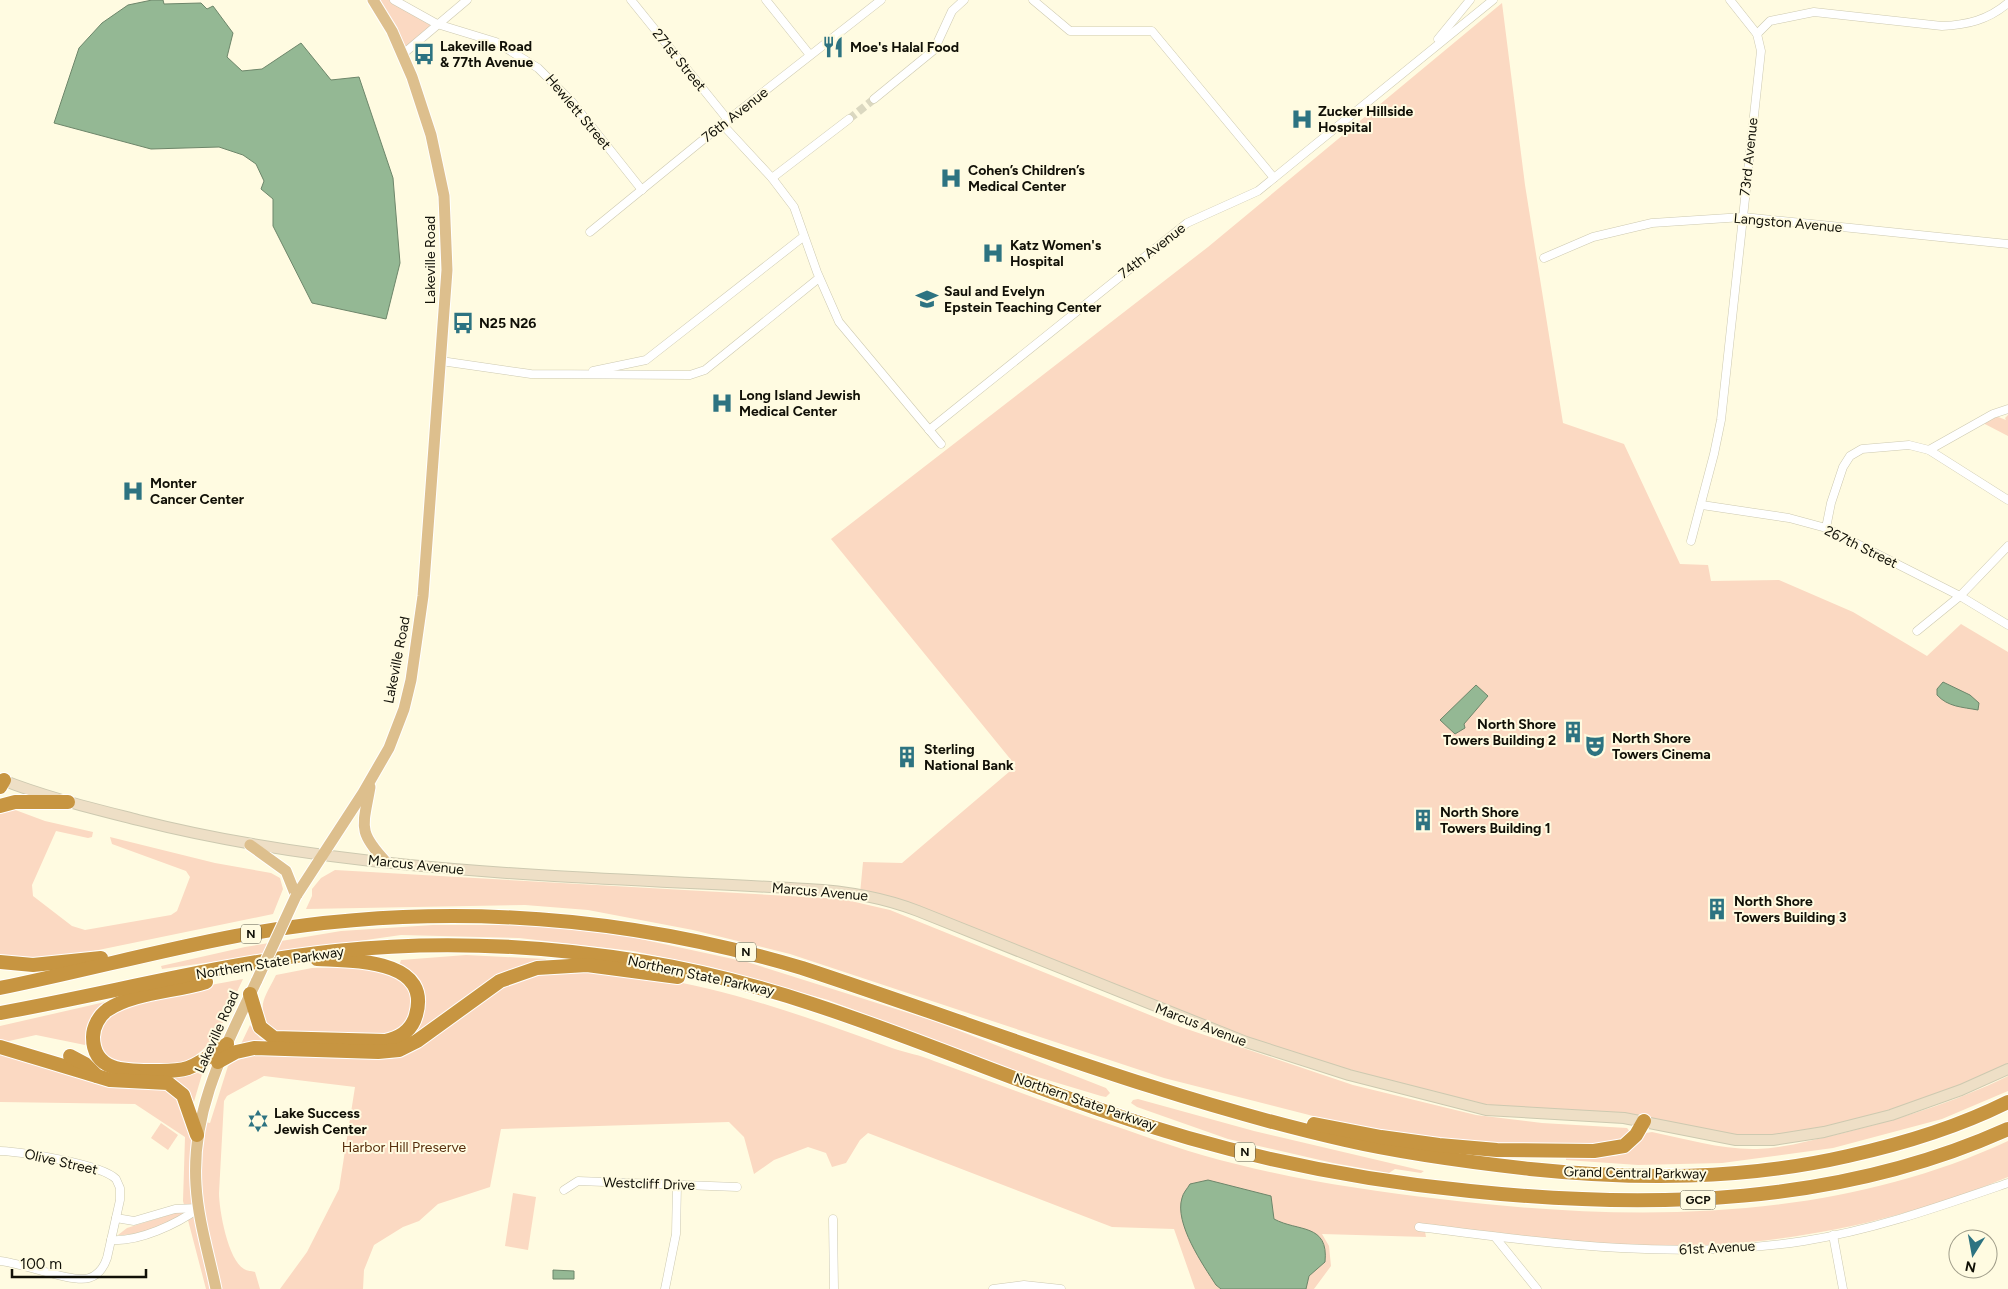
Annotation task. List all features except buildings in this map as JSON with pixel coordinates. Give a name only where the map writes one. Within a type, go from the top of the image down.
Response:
[{"type":"highway","points":[[0,806],[15,802],[68,802]]},
{"type":"highway","name":"N","points":[[0,988],[236,936],[306,925],[414,916],[512,916],[634,929],[707,943],[786,964],[1158,1088],[1251,1116],[1344,1140]]},
{"type":"highway","name":"Northern State Parkway","points":[[0,1013],[283,957],[396,946],[513,946],[622,958],[749,984],[844,1014],[1113,1115],[1246,1153],[1378,1180]]},
{"type":"highway","points":[[0,962],[33,965],[154,954]]},
{"type":"highway","points":[[250,994],[260,1027],[274,1038],[385,1041],[404,1034],[412,1024],[417,1010],[416,991],[408,978],[396,970],[360,962],[283,957]]},
{"type":"highway","points":[[97,1077],[85,1064],[70,1056],[84,1049],[93,1040],[98,1020],[104,1013],[114,1007],[143,996],[204,982],[250,964]]},
{"type":"highway","points":[[218,1062],[236,1052],[254,1048],[378,1052],[399,1050],[417,1041],[500,981],[536,968],[565,965],[595,966],[749,984]]},
{"type":"highway","points":[[93,1040],[98,1055],[105,1063],[123,1071],[186,1068],[197,1064],[226,1044]]},
{"type":"highway","points":[[0,1048],[97,1077],[116,1080],[161,1081],[172,1085],[183,1094],[198,1135]]},
{"type":"highway","name":"Grand Central Parkway","points":[[1344,1140],[1441,1158],[1503,1166],[1585,1174],[1698,1176],[1756,1172],[1880,1149],[1942,1129],[2008,1102]]},
{"type":"highway","points":[[1251,1116],[1439,1145],[1497,1150],[1594,1151],[1624,1146],[1636,1135],[1644,1121]]},
{"type":"highway","name":"Grand Central Parkway","points":[[1378,1180],[1483,1193],[1564,1199],[1690,1200],[1753,1196],[1816,1188],[1876,1174],[1936,1157],[2008,1129]]},
{"type":"main road","name":"Lakeville Road","points":[[216,1289],[199,1208],[195,1170],[198,1135],[204,1102],[226,1044],[296,896],[372,779],[389,748],[404,709],[419,636],[448,270],[444,196],[431,135],[403,54],[373,0]]},
{"type":"main road","points":[[372,779],[364,832],[370,844],[386,862]]},
{"type":"main road","name":"Marcus Avenue","points":[[1,782],[68,802],[175,829],[250,845],[467,870],[839,891],[871,896],[918,911],[1224,1034],[1327,1069],[1486,1110],[1644,1121],[1736,1140],[1774,1140],[1838,1129],[1898,1112],[1961,1090],[2008,1069]]},
{"type":"main road","points":[[250,845],[286,871],[296,896]]},
{"type":"street","name":"Hewlett Street","points":[[394,0],[437,24],[496,42],[538,68],[572,102],[642,190]]},
{"type":"street","points":[[403,54],[467,0]]},
{"type":"street","name":"271st Street","points":[[631,0],[725,122],[794,207],[819,278],[839,322],[941,444]]},
{"type":"street","points":[[766,0],[810,56]]},
{"type":"street","name":"76th Avenue","points":[[590,232],[725,122],[881,0]]},
{"type":"street","points":[[874,99],[934,50],[952,12],[964,0]]},
{"type":"street","points":[[1033,0],[1070,31],[1152,31],[1274,178]]},
{"type":"street","name":"74th Avenue","points":[[1431,49],[1470,0]]},
{"type":"street","name":"74th Avenue","points":[[929,430],[1187,223],[1258,191],[1493,0]]},
{"type":"street","points":[[1730,0],[1757,34],[1770,21],[1814,12],[1942,26],[1963,24],[1991,16],[2008,3]]},
{"type":"street","name":"73rd Avenue","points":[[1691,541],[1702,505],[1721,420],[1761,51],[1757,34]]},
{"type":"street","points":[[772,178],[849,118]]},
{"type":"street","name":"Langston Avenue","points":[[1544,258],[1593,237],[1652,223],[1743,217],[2008,244]]},
{"type":"street","points":[[577,375],[646,360],[804,237]]},
{"type":"street","points":[[441,361],[531,374],[698,373],[819,278]]},
{"type":"street","points":[[1929,450],[1993,414],[2008,409]]},
{"type":"street","points":[[1826,528],[1831,503],[1843,467],[1850,456],[1862,450],[1909,445],[1929,450],[2008,500]]},
{"type":"street","name":"267th Street","points":[[1702,505],[1789,518],[1826,528],[1960,596],[2008,625]]},
{"type":"street","points":[[1917,631],[1960,596],[2008,546]]},
{"type":"street","name":"Olive Street","points":[[0,1151],[28,1154],[108,1173],[116,1179],[120,1188],[111,1240],[103,1267],[96,1275],[87,1278],[0,1261]]},
{"type":"street","name":"Westcliff Drive","points":[[564,1190],[578,1181],[737,1187]]},
{"type":"street","name":"61st Avenue","points":[[1419,1227],[1603,1248],[1670,1251],[1775,1245],[1834,1236],[1928,1211],[2008,1183]]},
{"type":"street","points":[[665,1289],[676,1234],[677,1185]]},
{"type":"street","points":[[116,1218],[134,1220],[175,1209],[199,1208]]},
{"type":"street","points":[[111,1240],[122,1240],[178,1223],[199,1208]]},
{"type":"street","points":[[833,1219],[834,1289]]},
{"type":"street","points":[[1834,1236],[1844,1289]]},
{"type":"street","points":[[1495,1237],[1537,1289]]},
{"type":"street","points":[[993,1289],[1024,1285],[1061,1289]]},
{"type":"green space","points":[[373,0],[394,0],[437,24],[403,54]]},
{"type":"green space","points":[[1502,3],[1525,185],[1563,423],[1624,444],[1680,564],[1708,565],[1711,581],[1779,580],[1853,612],[1927,656],[1961,624],[2008,652],[2008,1069],[1914,1107],[1759,1141],[1644,1121],[1514,1113],[1349,1075],[1109,989],[860,894],[863,862],[902,863],[1016,766],[831,539],[1208,247]]},
{"type":"green space","points":[[1993,415],[2006,420],[2005,418],[2008,415],[2008,436],[1981,422]]},
{"type":"green space","points":[[10,808],[45,821],[93,832],[92,837],[88,838],[56,831],[32,885],[33,896],[72,926],[85,930],[171,915],[177,911],[190,877],[186,871],[112,844],[110,837],[215,863],[271,873],[280,878],[283,889],[273,914],[50,960],[0,956],[0,812]]},
{"type":"green space","points":[[335,870],[842,899],[890,910],[1172,1024],[1353,1085],[1476,1115],[1542,1123],[1627,1128],[1631,1133],[1617,1145],[1546,1148],[1452,1141],[1364,1129],[1164,1078],[790,954],[693,930],[588,910],[525,905],[306,909],[312,896],[312,889],[321,878]]},
{"type":"green space","points":[[433,925],[528,925],[622,935],[747,962],[937,1022],[1106,1088],[1110,1093],[1106,1097],[1101,1096],[1008,1068],[828,1000],[711,967],[633,951],[519,938],[401,935],[162,969],[161,966],[245,947],[341,931]]},
{"type":"green space","points":[[466,955],[546,959],[546,962],[412,1040],[409,1037],[422,1015],[422,999],[414,984],[399,966],[401,960]]},
{"type":"green space","points":[[350,967],[383,972],[407,984],[413,998],[412,1014],[403,1027],[385,1037],[269,1033],[263,1015],[263,1003],[276,975],[312,968]]},
{"type":"green space","name":"Harbor Hill Preserve","points":[[576,971],[650,977],[712,990],[772,1006],[897,1050],[924,1057],[1065,1109],[1188,1151],[1261,1170],[1363,1189],[1440,1199],[1584,1211],[1657,1212],[1729,1209],[1801,1201],[1871,1188],[1941,1168],[2008,1141],[2008,1177],[1959,1196],[1857,1225],[1805,1235],[1752,1242],[1699,1246],[1593,1244],[1424,1226],[1426,1237],[1322,1234],[1329,1246],[1331,1266],[1314,1289],[1195,1289],[1174,1229],[1112,1227],[868,1133],[860,1140],[846,1163],[832,1167],[826,1153],[808,1147],[774,1160],[754,1174],[744,1137],[729,1122],[501,1129],[490,1187],[438,1204],[419,1221],[403,1227],[374,1245],[364,1270],[363,1289],[280,1289],[307,1252],[339,1189],[355,1087],[264,1076],[227,1096],[224,1101],[219,1193],[223,1222],[233,1256],[244,1269],[255,1272],[260,1289],[206,1289],[183,1201],[185,1137],[135,1104],[0,1102],[0,1054],[114,1088],[154,1087],[168,1090],[180,1099],[187,1118],[210,1123],[228,1066],[234,1061],[256,1055],[391,1059],[409,1052],[426,1042],[474,1006],[508,984],[532,975]]},
{"type":"green space","points":[[243,979],[218,1030],[205,1048],[196,1055],[196,1060],[177,1066],[122,1067],[104,1057],[100,1044],[100,1029],[104,1021],[114,1013],[129,1006],[169,994]]},
{"type":"green space","points":[[105,1002],[106,1007],[85,1045],[36,1035],[0,1043],[0,1026]]},
{"type":"green space","points":[[250,1025],[260,1038],[270,1043],[241,1044]]},
{"type":"green space","points":[[203,1068],[193,1105],[170,1080],[176,1076]]},
{"type":"green space","points":[[2008,1076],[2008,1091],[1942,1119],[1833,1148],[1722,1163],[1638,1165],[1566,1160],[1566,1156],[1615,1156],[1630,1151],[1646,1133],[1652,1132],[1731,1148],[1757,1149],[1788,1145],[1839,1134],[1904,1116],[1967,1094]]},
{"type":"green space","points":[[1138,1099],[1254,1131],[1424,1171],[1421,1173],[1395,1169],[1389,1173],[1333,1163],[1228,1139],[1137,1107],[1131,1103],[1133,1100]]},
{"type":"green space","points":[[161,1123],[178,1135],[168,1150],[151,1138]]},
{"type":"green space","points":[[513,1193],[536,1197],[528,1250],[505,1246]]},
{"type":"green space","points":[[175,1213],[184,1213],[172,1222],[153,1229],[133,1234],[118,1235],[127,1228]]},
{"type":"shaded area","points":[[152,0],[163,0],[164,4],[201,3],[207,9],[213,6],[233,33],[227,57],[242,71],[262,69],[301,43],[331,80],[359,77],[393,178],[400,263],[386,319],[312,303],[273,226],[273,199],[261,189],[264,181],[256,164],[243,155],[219,147],[151,149],[54,123],[79,48],[102,23],[128,5]]},
{"type":"shaded area","points":[[1943,682],[1970,695],[1979,703],[1978,710],[1956,706],[1941,699],[1937,695],[1937,689]]},
{"type":"shaded area","points":[[1476,685],[1488,696],[1464,724],[1465,728],[1455,734],[1440,720]]},
{"type":"shaded area","points":[[1208,1180],[1271,1196],[1274,1219],[1317,1235],[1325,1249],[1325,1262],[1309,1276],[1306,1289],[1221,1289],[1216,1285],[1191,1243],[1182,1219],[1181,1208],[1184,1193],[1190,1184]]},
{"type":"shaded area","points":[[553,1270],[574,1271],[574,1279],[553,1279]]},
{"type":"tunnel","points":[[849,119],[874,99]]},
{"type":"place","name":"Moe's Halal Food","points":[[833,47]]},
{"type":"place","name":"Lakeville Road & 77th Avenue","points":[[424,54]]},
{"type":"place","name":"Zucker Hillside Hospital","points":[[1302,119]]},
{"type":"place","name":"Cohen’s Children’s Medical Center","points":[[951,178]]},
{"type":"place","name":"Katz Women's Hospital","points":[[993,253]]},
{"type":"place","name":"Saul and Evelyn Epstein Teaching Center","points":[[927,299]]},
{"type":"place","name":"N25 N26","points":[[463,323]]},
{"type":"place","name":"Long Island Jewish Medical Center","points":[[722,403]]},
{"type":"place","name":"Monter Cancer Center","points":[[133,491]]},
{"type":"place","name":"North Shore Towers Building 2","points":[[1573,732]]},
{"type":"place","name":"North Shore Towers Cinema","points":[[1595,746]]},
{"type":"place","name":"Sterling National Bank","points":[[907,757]]},
{"type":"place","name":"North Shore Towers Building 1","points":[[1423,820]]},
{"type":"place","name":"North Shore Towers Building 3","points":[[1717,909]]},
{"type":"place","name":"Lake Success Jewish Center","points":[[258,1121]]}]
